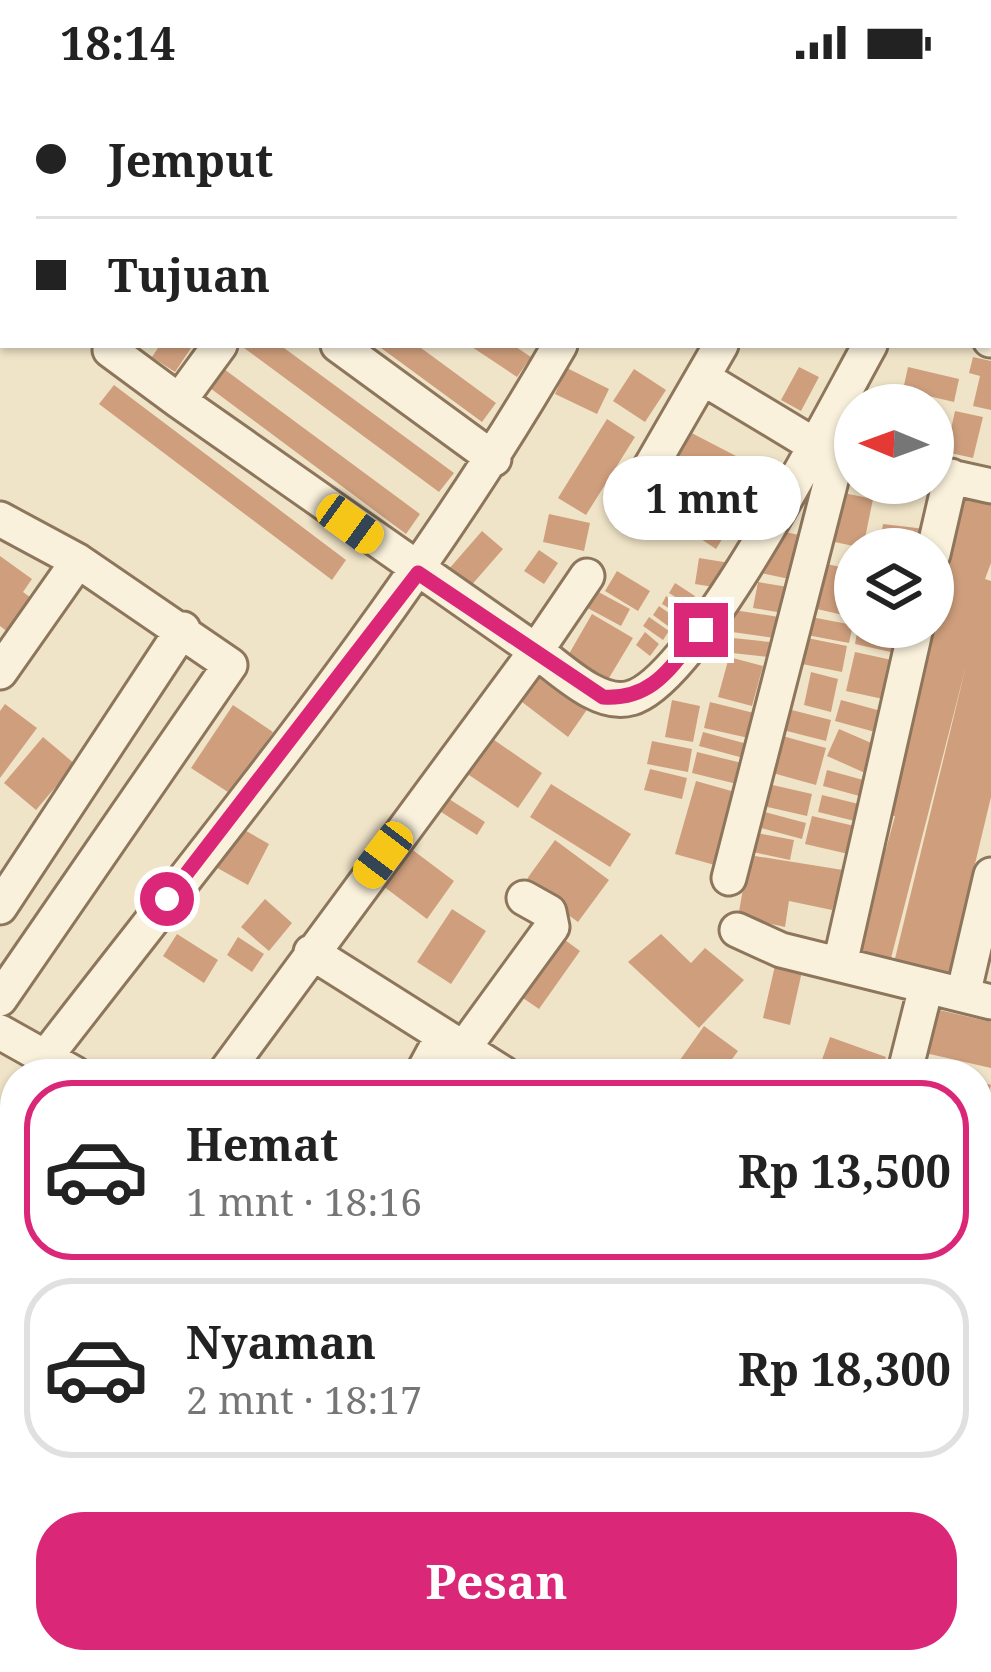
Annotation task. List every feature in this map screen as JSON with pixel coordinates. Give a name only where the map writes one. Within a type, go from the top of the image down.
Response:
[{"type":"street","points":[[111,348],[418,573],[603,697],[631,699],[655,684],[834,456]]},
{"type":"street","points":[[179,401],[218,348]]},
{"type":"street","points":[[342,348],[494,459]]},
{"type":"street","points":[[0,1032],[44,1059],[418,573],[494,459],[558,348]]},
{"type":"street","points":[[643,480],[719,348]]},
{"type":"street","points":[[858,384],[869,348]]},
{"type":"street","points":[[703,378],[834,454]]},
{"type":"street","points":[[729,878],[834,459]]},
{"type":"street","points":[[954,478],[991,486]]},
{"type":"street","points":[[0,519],[78,561],[183,628],[230,665],[0,999]]},
{"type":"street","points":[[0,672],[78,561]]},
{"type":"street","points":[[235,1059],[587,576]]},
{"type":"street","points":[[0,907],[183,628]]},
{"type":"street","points":[[840,964],[911,648]]},
{"type":"street","points":[[737,930],[781,950],[977,999],[991,874]]},
{"type":"street","points":[[437,1059],[552,927],[549,912],[524,898]]},
{"type":"street","points":[[311,952],[479,1059]]},
{"type":"street","points":[[908,1059],[926,987]]},
{"type":"building","points":[[158,348],[191,348],[175,372],[152,357]]},
{"type":"building","points":[[244,348],[284,348],[454,473],[439,492]]},
{"type":"building","points":[[381,348],[421,348],[496,403],[482,422]]},
{"type":"building","points":[[474,348],[518,348],[531,357],[517,377]]},
{"type":"building","points":[[973,357],[991,361],[991,410],[973,406],[980,376],[969,373]]},
{"type":"building","points":[[799,367],[819,377],[801,411],[781,400]]},
{"type":"building","points":[[908,367],[959,379],[954,402],[954,384],[904,384]]},
{"type":"building","points":[[567,368],[609,389],[597,414],[555,394]]},
{"type":"building","points":[[224,369],[420,514],[406,534],[210,388]]},
{"type":"building","points":[[634,369],[666,390],[645,422],[613,401]]},
{"type":"building","points":[[114,385],[346,560],[332,580],[99,404]]},
{"type":"building","points":[[955,411],[983,417],[973,458],[954,454]]},
{"type":"building","points":[[607,419],[635,437],[586,515],[558,498]]},
{"type":"building","points":[[682,428],[769,473],[753,506],[666,461]]},
{"type":"building","points":[[671,471],[699,486],[676,530],[648,515]]},
{"type":"building","points":[[834,491],[834,504],[872,504],[867,528],[834,528],[834,542],[825,540]]},
{"type":"building","points":[[712,495],[739,512],[716,549],[689,531]]},
{"type":"building","points":[[963,497],[991,503],[991,563],[985,579],[991,581],[991,797],[946,985],[892,971],[966,666],[888,970],[852,961],[881,847],[886,849],[895,816],[888,815],[927,648],[954,648],[954,535]]},
{"type":"building","points":[[549,514],[590,523],[584,551],[543,542]]},
{"type":"building","points":[[771,529],[804,536],[794,580],[761,573]]},
{"type":"building","points":[[482,531],[503,549],[469,588],[448,570]]},
{"type":"building","points":[[539,550],[558,563],[544,584],[524,571]]},
{"type":"building","points":[[0,556],[32,579],[23,592],[42,606],[17,639],[0,626]]},
{"type":"building","points":[[699,558],[730,563],[726,589],[695,584]]},
{"type":"building","points":[[817,562],[834,566],[834,613],[808,607]]},
{"type":"building","points":[[617,571],[650,591],[638,611],[605,591]]},
{"type":"building","points":[[758,582],[788,587],[783,613],[753,608]]},
{"type":"building","points":[[675,583],[695,596],[688,605],[669,593]]},
{"type":"building","points":[[591,588],[630,609],[621,626],[582,605]]},
{"type":"building","points":[[666,596],[686,610],[682,616],[662,604]]},
{"type":"building","points":[[659,606],[679,620],[672,629],[653,615]]},
{"type":"building","points":[[728,609],[785,618],[782,639],[725,631]]},
{"type":"building","points":[[592,614],[633,638],[606,683],[566,659]]},
{"type":"building","points":[[649,617],[669,631],[663,640],[643,626]]},
{"type":"building","points":[[811,617],[834,621],[834,640],[807,635]]},
{"type":"building","points":[[645,632],[659,644],[650,656],[636,645]]},
{"type":"building","points":[[797,636],[847,648],[842,672],[792,662]]},
{"type":"building","points":[[733,638],[770,642],[768,657],[732,653]]},
{"type":"building","points":[[873,648],[906,648],[904,655]]},
{"type":"building","points":[[855,652],[892,660],[883,699],[846,691]]},
{"type":"building","points":[[729,657],[763,666],[752,706],[718,697]]},
{"type":"building","points":[[544,664],[593,701],[568,737],[518,699]]},
{"type":"building","points":[[811,672],[838,679],[831,712],[804,705]]},
{"type":"building","points":[[672,700],[700,706],[693,742],[665,737]]},
{"type":"building","points":[[841,700],[881,711],[875,732],[835,721]]},
{"type":"building","points":[[710,702],[758,714],[753,739],[704,728]]},
{"type":"building","points":[[5,704],[37,728],[0,778],[0,711]]},
{"type":"building","points":[[233,705],[273,732],[231,794],[191,768]]},
{"type":"building","points":[[780,707],[831,720],[826,741],[775,728]]},
{"type":"building","points":[[839,729],[876,745],[865,773],[827,756]]},
{"type":"building","points":[[703,732],[751,745],[747,759],[699,746]]},
{"type":"building","points":[[487,735],[542,773],[518,808],[463,771]]},
{"type":"building","points":[[779,735],[826,748],[816,785],[769,772]]},
{"type":"building","points":[[43,737],[75,764],[36,810],[4,783]]},
{"type":"building","points":[[652,741],[692,749],[688,772],[647,764]]},
{"type":"building","points":[[697,752],[746,764],[741,785],[692,773]]},
{"type":"building","points":[[650,769],[687,778],[682,799],[644,790]]},
{"type":"building","points":[[827,770],[874,783],[870,799],[823,786]]},
{"type":"building","points":[[696,781],[742,794],[722,867],[675,854]]},
{"type":"building","points":[[764,783],[812,794],[807,816],[759,805]]},
{"type":"building","points":[[551,784],[631,834],[610,867],[530,817]]},
{"type":"building","points":[[822,795],[867,806],[863,823],[818,812]]},
{"type":"building","points":[[446,797],[485,822],[477,835],[438,810]]},
{"type":"building","points":[[761,811],[806,823],[802,839],[757,827]]},
{"type":"building","points":[[812,816],[863,828],[857,856],[805,844]]},
{"type":"building","points":[[234,824],[269,844],[248,885],[212,865]]},
{"type":"building","points":[[757,833],[794,840],[790,860],[753,852]]},
{"type":"building","points":[[555,840],[609,880],[578,922],[524,883]]},
{"type":"building","points":[[410,848],[454,881],[427,919],[383,886]]},
{"type":"building","points":[[749,855],[843,870],[832,910],[789,901],[785,927],[738,917]]},
{"type":"building","points":[[265,899],[292,923],[269,951],[241,927]]},
{"type":"building","points":[[452,909],[486,931],[451,984],[417,962]]},
{"type":"building","points":[[177,934],[218,960],[204,983],[163,956]]},
{"type":"building","points":[[661,934],[691,963],[705,948],[744,980],[699,1028],[628,962]]},
{"type":"building","points":[[238,937],[264,954],[252,972],[227,955]]},
{"type":"building","points":[[561,937],[580,951],[539,1009],[520,996]]},
{"type":"building","points":[[776,961],[803,967],[790,1025],[763,1018]]},
{"type":"building","points":[[922,1006],[991,1022],[991,1059],[952,1059],[912,1050]]},
{"type":"building","points":[[704,1026],[738,1051],[732,1059],[681,1059]]},
{"type":"building","points":[[830,1037],[886,1057],[885,1059],[822,1059]]},
{"type":"route","points":[[167,899],[418,573],[603,697],[631,699],[655,684],[701,630]]}]
